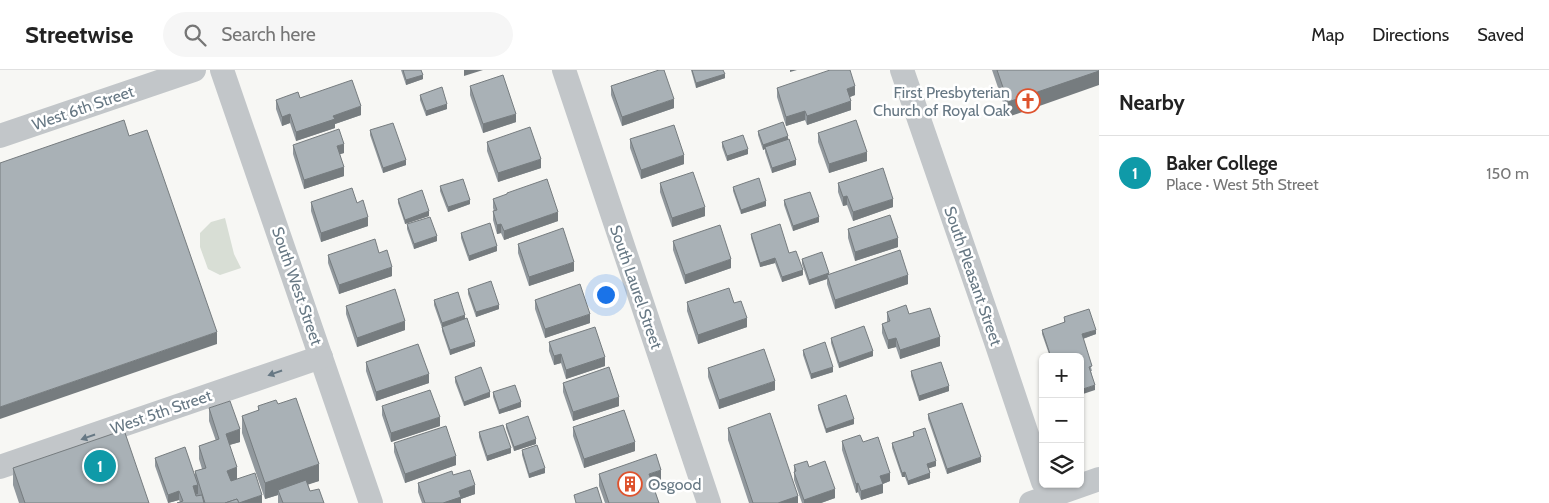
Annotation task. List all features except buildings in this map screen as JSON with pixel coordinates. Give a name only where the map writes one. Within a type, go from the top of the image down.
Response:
[{"type":"street","name":"West 6th Street","points":[[0,136],[194,70]]},
{"type":"street","name":"South West Street","points":[[222,70],[371,503]]},
{"type":"street","name":"South Laurel Street","points":[[564,70],[709,503]]},
{"type":"street","name":"South Pleasant Street","points":[[902,70],[995,339],[1043,494]]},
{"type":"street","name":"West 5th Street","points":[[0,467],[321,357]]},
{"type":"street","points":[[1043,494],[1099,479]]},
{"type":"shaded area","points":[[225,218],[234,254],[241,268],[220,275],[208,269],[200,247],[200,233],[211,222]]},
{"type":"place","name":"First Presbyterian Church of Royal Oak","points":[[1028,101]]},
{"type":"place","name":"Baker College","points":[[100,466]]},
{"type":"place","name":"Osgood","points":[[630,484]]}]
